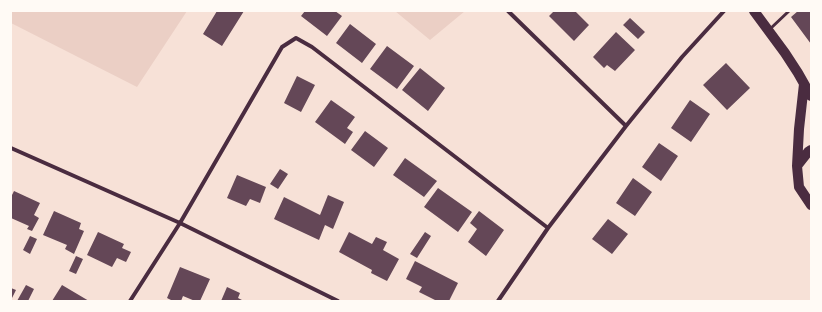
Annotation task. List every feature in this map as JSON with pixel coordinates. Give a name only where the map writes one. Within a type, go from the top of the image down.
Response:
[{"type":"main road","points":[[754,11],[798,73],[811,96]]},
{"type":"main road","points":[[804,84],[798,129],[797,166],[799,187],[811,205]]},
{"type":"main road","points":[[797,166],[811,150]]},
{"type":"street","points":[[508,11],[626,126]]},
{"type":"street","points":[[498,301],[548,228],[626,126],[682,57],[724,11]]},
{"type":"street","points":[[130,301],[180,223],[282,47],[296,38],[312,47],[548,228]]},
{"type":"street","points":[[11,148],[180,223],[338,301]]},
{"type":"lane","points":[[768,30],[789,11]]},
{"type":"shaded area","points":[[11,11],[187,11],[137,87],[11,23]]},
{"type":"shaded area","points":[[395,11],[421,12],[465,11],[430,40]]},
{"type":"building","points":[[217,11],[244,11],[222,46],[203,34]]},
{"type":"building","points":[[305,11],[335,11],[342,16],[327,36],[301,16]]},
{"type":"building","points":[[554,11],[575,11],[589,25],[574,41],[549,16]]},
{"type":"building","points":[[798,11],[811,11],[811,44],[791,17]]},
{"type":"building","points":[[630,18],[645,32],[638,39],[623,25]]},
{"type":"building","points":[[350,24],[376,44],[362,63],[336,43]]},
{"type":"building","points":[[616,32],[635,50],[615,71],[607,65],[604,68],[593,57]]},
{"type":"building","points":[[387,46],[414,66],[397,89],[370,69]]},
{"type":"building","points":[[726,63],[750,88],[727,110],[703,85]]},
{"type":"building","points":[[420,68],[445,88],[428,111],[402,90]]},
{"type":"building","points":[[297,76],[315,85],[301,112],[284,103]]},
{"type":"building","points":[[331,100],[355,117],[347,128],[353,132],[345,144],[315,122]]},
{"type":"building","points":[[690,100],[710,114],[691,142],[671,128]]},
{"type":"building","points":[[365,131],[388,148],[374,167],[351,150]]},
{"type":"building","points":[[659,143],[678,156],[661,181],[642,167]]},
{"type":"building","points":[[405,158],[437,181],[424,197],[393,175]]},
{"type":"building","points":[[280,169],[288,174],[278,189],[270,184]]},
{"type":"building","points":[[237,175],[266,187],[260,203],[250,199],[246,206],[227,198]]},
{"type":"building","points":[[633,178],[652,192],[635,216],[616,203]]},
{"type":"building","points":[[438,188],[472,212],[458,232],[424,207]]},
{"type":"building","points":[[14,191],[40,203],[34,215],[39,218],[32,231],[27,229],[29,226],[11,218],[11,197]]},
{"type":"building","points":[[328,195],[344,202],[333,229],[325,225],[319,240],[274,219],[284,197],[320,215]]},
{"type":"building","points":[[54,211],[81,223],[79,229],[84,231],[74,254],[65,249],[67,245],[43,235]]},
{"type":"building","points":[[479,211],[504,230],[486,256],[468,242],[477,229],[470,223]]},
{"type":"building","points":[[608,219],[628,234],[612,254],[592,239]]},
{"type":"building","points":[[98,232],[124,244],[122,248],[131,252],[126,262],[117,258],[112,267],[87,255]]},
{"type":"building","points":[[349,232],[372,244],[376,237],[387,242],[383,250],[399,259],[387,281],[371,273],[372,270],[339,252]]},
{"type":"building","points":[[425,232],[431,236],[417,258],[410,254]]},
{"type":"building","points":[[30,236],[37,239],[30,254],[23,250]]},
{"type":"building","points":[[76,256],[83,259],[76,274],[69,271]]},
{"type":"building","points":[[415,261],[458,283],[449,301],[437,301],[419,292],[422,287],[406,279]]},
{"type":"building","points":[[180,267],[210,279],[200,301],[195,301],[183,296],[181,301],[173,301],[167,298]]},
{"type":"building","points":[[26,285],[34,289],[28,301],[17,301]]},
{"type":"building","points":[[62,285],[89,301],[52,301]]},
{"type":"building","points":[[227,287],[240,293],[238,298],[244,301],[221,301]]},
{"type":"building","points":[[11,288],[16,290],[11,300]]}]
